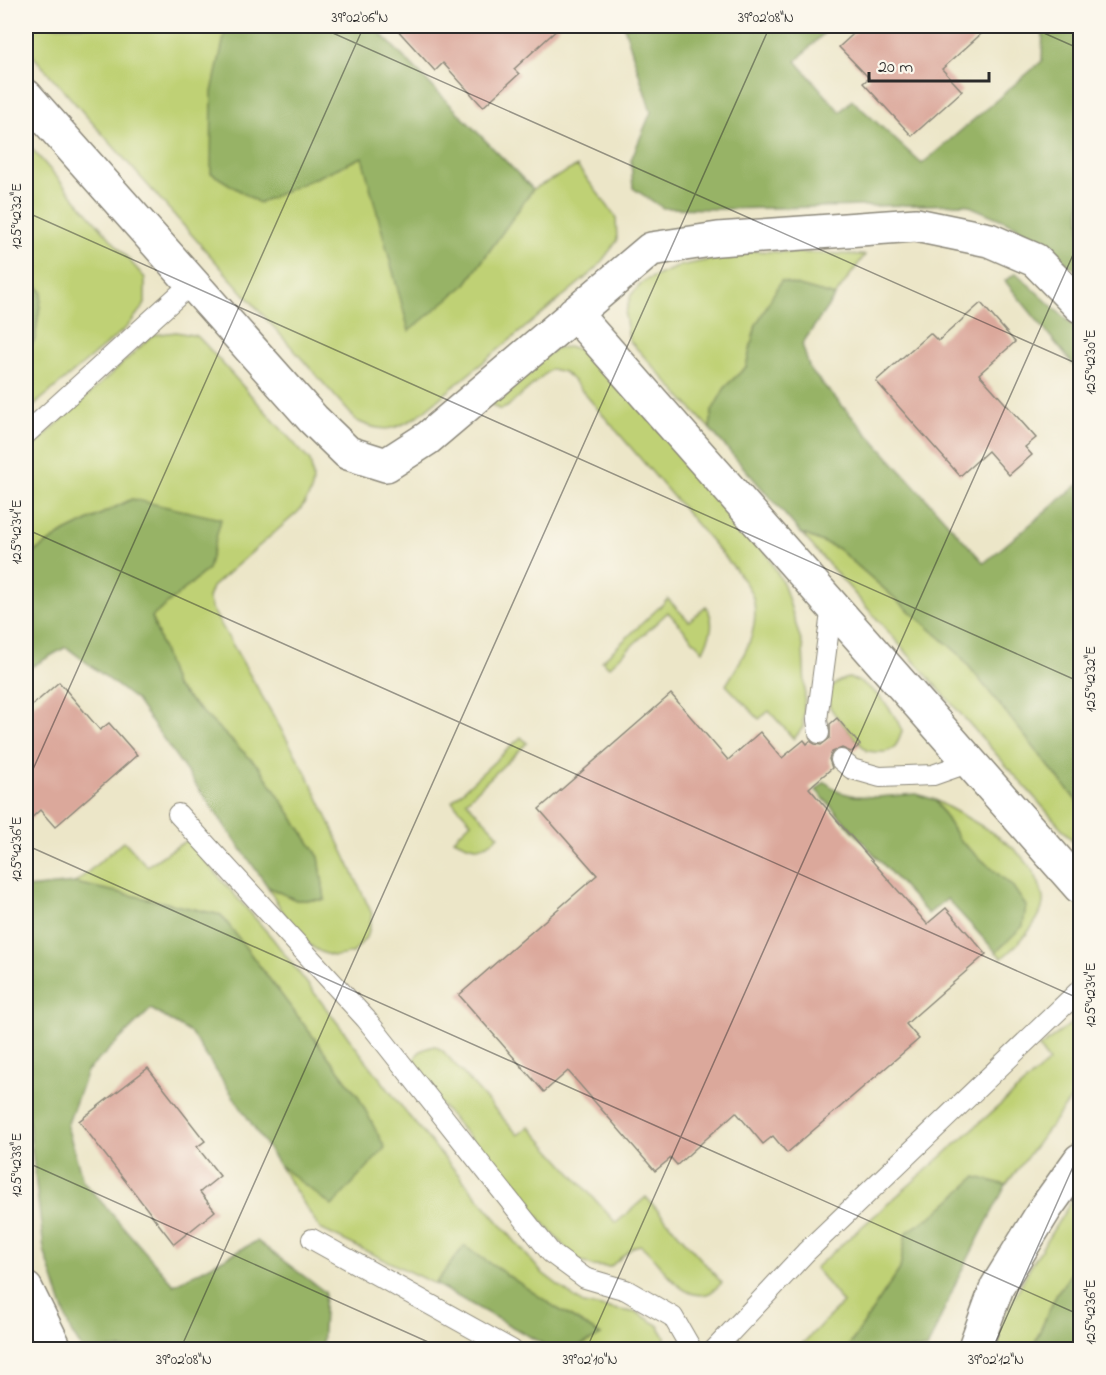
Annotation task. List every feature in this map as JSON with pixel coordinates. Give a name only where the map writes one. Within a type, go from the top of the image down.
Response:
[{"type":"street","points":[[26,96],[314,419],[348,453],[386,465],[428,438],[651,249],[718,239],[916,225],[989,240],[1035,260],[1080,306]]},
{"type":"street","points":[[574,313],[1080,887]]},
{"type":"street","points":[[974,1350],[998,1287],[1045,1209],[1080,1160]]},
{"type":"street","points":[[26,1289],[56,1350]]},
{"type":"lane","points":[[26,434],[192,283]]},
{"type":"lane","points":[[819,733],[817,720],[832,605]]},
{"type":"lane","points":[[841,760],[852,769],[880,777],[933,775],[970,762]]},
{"type":"lane","points":[[178,814],[366,1019],[551,1254],[585,1278],[626,1290],[673,1317],[692,1350]]},
{"type":"lane","points":[[714,1350],[806,1252],[1080,990]]},
{"type":"lane","points":[[312,1239],[512,1350]]},
{"type":"green space","points":[[26,26],[225,26],[309,181],[362,157],[466,284],[533,189],[577,166],[616,217],[617,241],[596,269],[418,416],[402,425],[388,429],[366,425],[357,421],[26,48]]},
{"type":"green space","points":[[225,26],[377,26],[375,28],[533,189],[466,284],[409,331],[362,157],[259,203],[211,173],[212,92]]},
{"type":"green space","points":[[624,26],[831,26],[796,61],[840,112],[852,100],[922,164],[1042,61],[1043,26],[1080,26],[1080,273],[1014,225],[965,204],[663,208],[633,188],[631,160],[651,112]]},
{"type":"green space","points":[[26,142],[145,278],[145,304],[127,327],[26,412],[26,354],[35,339],[42,292],[26,272]]},
{"type":"green space","points":[[753,251],[865,255],[835,296],[781,282],[756,325],[746,367],[726,386],[712,411],[710,429],[629,340],[625,315],[631,295],[644,281],[680,266]]},
{"type":"green space","points":[[26,272],[42,292],[35,339],[26,354]]},
{"type":"green space","points":[[1016,273],[1080,332],[1080,373],[1005,281]]},
{"type":"green space","points":[[781,281],[835,296],[802,344],[810,370],[984,563],[1080,483],[1080,805],[959,654],[837,548],[801,533],[710,429],[712,411],[726,386],[746,367],[756,325]]},
{"type":"green space","points":[[176,332],[197,336],[310,461],[313,482],[310,494],[303,506],[212,587],[208,598],[309,778],[372,914],[368,935],[353,953],[334,956],[322,953],[312,947],[294,929],[268,887],[296,900],[325,900],[319,857],[260,768],[175,686],[152,617],[208,569],[132,499],[65,532],[26,557],[26,453],[153,335]]},
{"type":"green space","points":[[571,347],[584,351],[596,359],[763,547],[784,585],[803,648],[805,689],[803,727],[794,739],[769,711],[759,719],[726,685],[744,655],[752,633],[755,610],[748,588],[736,570],[572,379],[564,372],[551,369],[507,407],[500,410],[493,406],[490,399],[556,348]]},
{"type":"green space","points":[[132,499],[221,519],[208,569],[152,617],[175,686],[260,768],[319,857],[325,900],[296,900],[268,887],[136,700],[66,647],[26,670],[26,557],[65,532]]},
{"type":"green space","points":[[801,533],[837,548],[959,654],[1080,805],[1080,849]]},
{"type":"green space","points":[[668,599],[689,621],[706,606],[712,623],[703,651],[668,612],[609,667],[602,661]]},
{"type":"green space","points":[[849,678],[866,686],[888,706],[902,731],[894,748],[886,752],[867,751],[830,707],[829,692],[839,681]]},
{"type":"green space","points":[[521,737],[527,743],[466,801],[499,836],[477,847],[454,839],[471,822],[452,801]]},
{"type":"green space","points":[[825,782],[839,792],[855,796],[916,794],[935,800],[960,841],[1013,887],[1026,906],[1023,926],[996,952],[947,899],[928,914],[816,790]]},
{"type":"green space","points":[[935,800],[998,836],[1025,860],[1035,874],[1043,899],[1038,918],[1027,933],[1002,958],[996,952],[1005,944],[1025,906],[1013,887],[960,841]]},
{"type":"green space","points":[[187,840],[273,939],[408,1115],[541,1272],[583,1304],[638,1313],[658,1325],[665,1337],[664,1349],[574,1349],[601,1335],[464,1246],[435,1284],[320,1229],[279,1165],[332,1205],[358,1096],[221,915],[75,883],[124,841],[147,866]]},
{"type":"green space","points":[[75,883],[221,915],[358,1096],[385,1148],[332,1206],[279,1165],[191,1033],[151,1009],[87,1071],[67,1126],[83,1181],[174,1285],[257,1241],[325,1292],[322,1349],[82,1349],[70,1330],[44,1250],[26,1100],[26,888]]},
{"type":"green space","points":[[1080,1017],[1080,1087],[1006,1185],[976,1177],[936,1213],[906,1233],[900,1269],[847,1349],[796,1350],[843,1303],[815,1268],[1049,1062],[1039,1048]]},
{"type":"green space","points":[[435,1046],[443,1051],[518,1135],[529,1126],[616,1223],[646,1197],[722,1283],[707,1294],[687,1291],[678,1285],[640,1245],[633,1247],[610,1267],[592,1266],[575,1259],[416,1076],[411,1067],[415,1058],[422,1050]]},
{"type":"green space","points":[[976,1177],[1006,1185],[957,1280],[927,1349],[847,1349],[900,1269],[906,1233],[936,1213]]},
{"type":"green space","points":[[1080,1187],[1080,1262],[1057,1293],[1032,1349],[992,1350],[996,1333],[1030,1267]]},
{"type":"green space","points":[[464,1246],[601,1335],[574,1349],[552,1349],[435,1284]]},
{"type":"green space","points":[[1080,1262],[1080,1349],[1032,1349],[1057,1293]]},
{"type":"building","points":[[394,26],[561,26],[514,69],[519,74],[483,107],[443,63],[435,71]]},
{"type":"building","points":[[862,26],[990,26],[942,69],[962,91],[912,136],[863,83],[869,78],[839,47]]},
{"type":"building","points":[[981,303],[1015,342],[979,374],[1036,438],[1025,447],[1032,455],[1009,475],[988,451],[960,476],[876,381],[930,333],[938,341]]},
{"type":"building","points":[[59,682],[100,730],[109,723],[137,755],[55,827],[40,810],[26,823],[26,711]]},
{"type":"building","points":[[671,694],[728,760],[760,732],[782,758],[804,740],[807,744],[810,741],[821,745],[830,738],[830,724],[837,718],[860,745],[851,752],[842,748],[832,752],[829,759],[832,768],[809,788],[927,924],[946,908],[986,954],[906,1024],[919,1039],[787,1153],[773,1136],[763,1144],[736,1112],[677,1165],[671,1158],[655,1171],[568,1071],[544,1092],[459,995],[597,875],[539,809]]},
{"type":"building","points":[[148,1068],[205,1141],[197,1147],[220,1176],[200,1192],[215,1211],[174,1244],[79,1121]]}]
